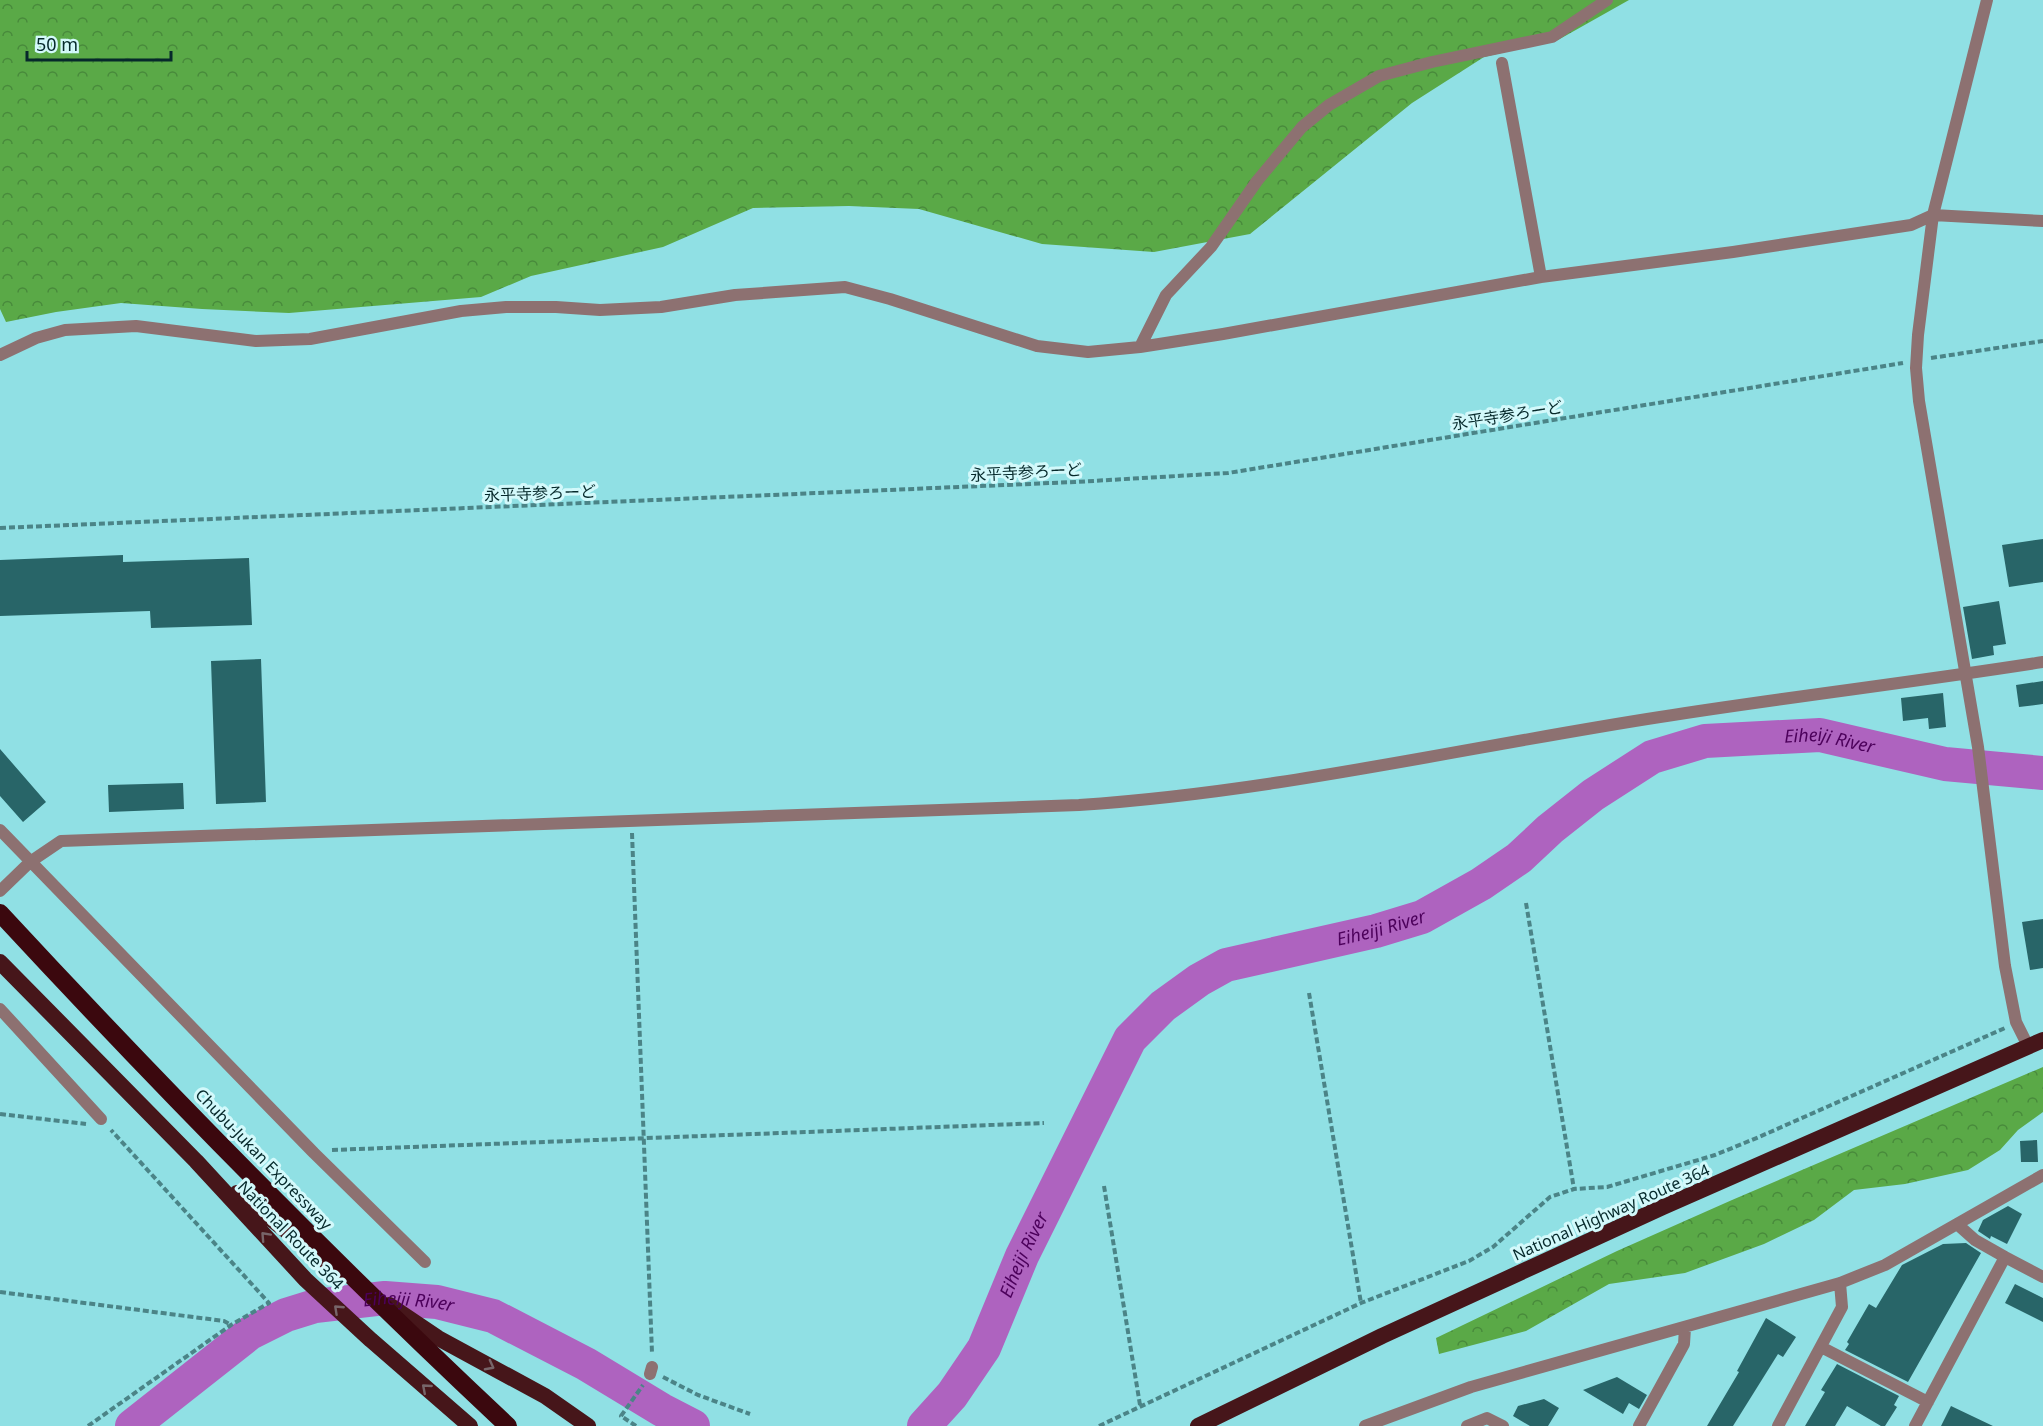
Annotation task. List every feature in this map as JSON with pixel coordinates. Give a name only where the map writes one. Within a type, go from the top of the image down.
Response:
[{"type":"highway","name":"Chubu-Jukan Expressway","points":[[0,913],[176,1098],[311,1235],[508,1426]]},
{"type":"highway","name":"National Route 364","points":[[0,962],[196,1161],[305,1279],[470,1426]]},
{"type":"highway","name":"National Highway Route 364","points":[[1198,1426],[1382,1336],[1663,1207],[2035,1043]]},
{"type":"highway","name":"National Route 364","points":[[196,1161],[336,1269],[438,1338],[545,1396],[588,1426]]},
{"type":"street","points":[[1140,347],[1166,295],[1211,247],[1257,181],[1302,127],[1329,105],[1379,76],[1432,62],[1552,37],[1607,0]]},
{"type":"street","points":[[1987,0],[1934,215],[1918,335],[1917,361],[1919,401],[1984,788],[2005,966],[2016,1022],[2035,1043]]},
{"type":"street","points":[[1502,63],[1540,277]]},
{"type":"street","points":[[0,355],[36,338],[65,330],[136,326],[256,341],[309,339],[461,310],[506,307],[600,310],[661,307],[735,295],[845,287],[1037,346],[1088,352],[1140,347],[1223,334],[1540,277],[1733,252],[1911,225],[1934,215],[2043,221]]},
{"type":"street","points":[[0,891],[30,862],[61,841],[1142,801],[1286,782],[1660,717],[2043,662]]},
{"type":"street","points":[[0,830],[314,1153],[426,1262]]},
{"type":"street","points":[[0,1009],[101,1119]]},
{"type":"street","points":[[1365,1426],[1471,1388],[1840,1283],[1885,1265],[2043,1175]]},
{"type":"street","points":[[1957,1224],[1975,1240],[2043,1277]]},
{"type":"street","points":[[1915,1426],[2005,1257]]},
{"type":"street","points":[[1778,1426],[1842,1307],[1840,1283]]},
{"type":"street","points":[[1639,1426],[1684,1344],[1684,1328]]},
{"type":"street","points":[[1821,1347],[1928,1402]]},
{"type":"street","points":[[1467,1426],[1487,1418],[1503,1426]]},
{"type":"path","name":"永平寺参ろーど","points":[[0,528],[1063,483],[1228,473],[2043,341]]},
{"type":"path","points":[[631,820],[645,1137],[651,1371],[621,1416],[636,1426]]},
{"type":"path","points":[[1526,903],[1574,1190]]},
{"type":"path","points":[[1309,993],[1361,1303]]},
{"type":"path","points":[[1099,1426],[1361,1303],[1469,1261],[1493,1247],[1550,1197],[1574,1190],[1607,1187],[1715,1155],[2016,1022]]},
{"type":"path","points":[[0,1114],[89,1125],[101,1119],[269,1303],[231,1325],[88,1426]]},
{"type":"path","points":[[314,1153],[329,1150],[645,1137],[1044,1123]]},
{"type":"path","points":[[1104,1186],[1140,1406]]},
{"type":"path","points":[[0,1292],[224,1321],[231,1325]]},
{"type":"path","points":[[651,1371],[698,1395],[750,1414]]},
{"type":"green space","points":[[0,0],[1629,0],[1558,40],[1484,57],[1412,103],[1250,234],[1154,252],[1042,244],[919,209],[849,206],[753,208],[663,247],[531,276],[481,297],[289,313],[121,303],[6,322],[0,309]]},
{"type":"green space","points":[[2043,1067],[2043,1112],[2018,1130],[2000,1150],[1968,1170],[1905,1184],[1854,1190],[1814,1220],[1764,1244],[1685,1273],[1609,1284],[1526,1331],[1439,1354],[1436,1338],[1617,1251]]},
{"type":"building","points":[[2043,539],[2043,582],[2009,587],[2002,545]]},
{"type":"building","points":[[123,555],[123,562],[249,558],[252,625],[151,628],[150,611],[0,616],[0,560]]},
{"type":"building","points":[[1999,601],[2006,644],[1993,646],[1994,655],[1972,659],[1963,607]]},
{"type":"building","points":[[261,659],[266,802],[216,804],[211,661]]},
{"type":"building","points":[[2043,681],[2043,704],[2019,707],[2016,685]]},
{"type":"building","points":[[1943,693],[1946,727],[1929,729],[1928,718],[1903,721],[1901,698]]},
{"type":"building","points":[[0,749],[46,802],[23,822],[0,796]]},
{"type":"building","points":[[183,783],[184,809],[109,812],[108,785]]},
{"type":"building","points":[[2043,919],[2043,968],[2030,970],[2022,922]]},
{"type":"building","points":[[2037,1140],[2038,1162],[2021,1162],[2020,1141]]},
{"type":"building","points":[[2008,1206],[2022,1214],[2007,1244],[1991,1236],[1990,1239],[1978,1231],[1983,1220]]},
{"type":"building","points":[[1966,1243],[1981,1253],[1908,1382],[1845,1350],[1849,1344],[1847,1342],[1869,1304],[1876,1308],[1902,1265],[1943,1244]]},
{"type":"building","points":[[2015,1284],[2043,1298],[2043,1322],[2005,1303]]},
{"type":"building","points":[[1766,1318],[1796,1337],[1783,1357],[1778,1354],[1733,1426],[1707,1426],[1739,1372],[1737,1371]]},
{"type":"building","points":[[1837,1364],[1899,1396],[1894,1405],[1897,1407],[1885,1426],[1881,1426],[1847,1406],[1835,1426],[1805,1426],[1825,1392],[1821,1390]]},
{"type":"building","points":[[1617,1377],[1647,1395],[1639,1409],[1629,1403],[1623,1414],[1583,1390]]},
{"type":"building","points":[[1544,1399],[1559,1408],[1548,1426],[1530,1426],[1513,1416],[1518,1406]]},
{"type":"building","points":[[1951,1406],[1993,1426],[1941,1426]]},
{"type":"waterway","name":"Eiheiji River","points":[[924,1426],[952,1395],[984,1348],[1022,1256],[1130,1039],[1163,1006],[1199,980],[1226,965],[1376,931],[1422,917],[1481,884],[1519,858],[1550,829],[1593,795],[1652,757],[1705,741],[1820,735],[1945,764],[2043,773]]},
{"type":"waterway","name":"Eiheiji River","points":[[132,1426],[250,1333],[286,1315],[315,1306],[385,1298],[437,1302],[493,1316],[586,1364],[693,1426]]}]
